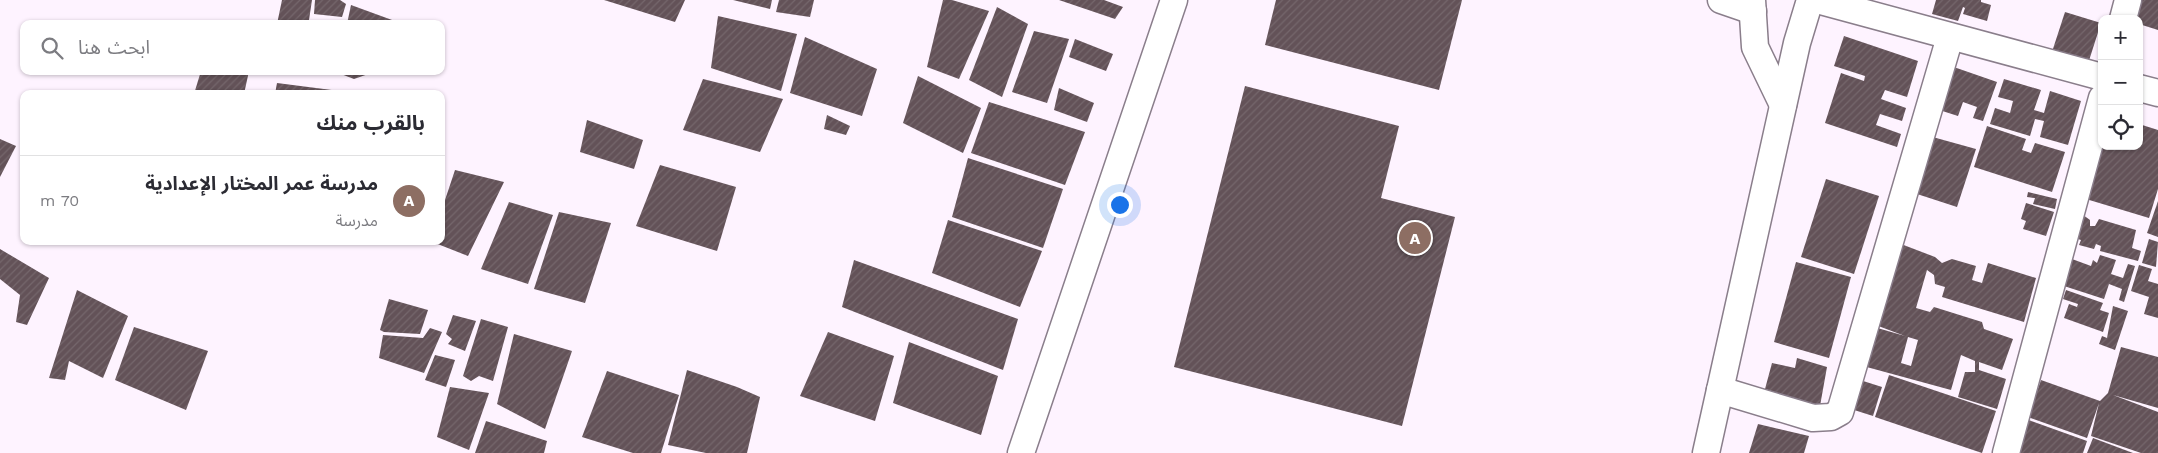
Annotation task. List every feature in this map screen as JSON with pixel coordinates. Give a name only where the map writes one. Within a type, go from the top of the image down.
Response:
[{"type":"street","points":[[1021,453],[1174,0]]},
{"type":"street","points":[[1721,0],[1752,5],[1755,47],[1783,105]]},
{"type":"street","points":[[1706,453],[1797,43],[1810,0]]},
{"type":"street","points":[[1817,0],[2098,76]]},
{"type":"street","points":[[2124,15],[2128,0]]},
{"type":"street","points":[[1720,390],[1813,418],[1831,417],[1840,412],[1950,37]]},
{"type":"street","points":[[2143,89],[2158,93]]},
{"type":"street","points":[[2006,453],[2100,105]]},
{"type":"building","points":[[282,0],[312,0],[309,20],[278,20]]},
{"type":"building","points":[[315,0],[340,0],[346,4],[342,17],[314,14]]},
{"type":"building","points":[[604,0],[685,0],[675,22]]},
{"type":"building","points":[[733,0],[772,0],[770,9]]},
{"type":"building","points":[[779,0],[814,0],[810,17],[776,12]]},
{"type":"building","points":[[943,0],[952,0],[989,11],[959,79],[927,67]]},
{"type":"building","points":[[1059,0],[1104,0],[1123,7],[1115,19]]},
{"type":"building","points":[[1276,0],[1462,0],[1439,90],[1265,45]]},
{"type":"building","points":[[1936,0],[1981,0],[1981,2],[1991,5],[1987,21],[1963,14],[1965,8],[1963,7],[1958,21],[1932,14]]},
{"type":"building","points":[[2135,0],[2158,0],[2158,30],[2143,25],[2143,15],[2130,15]]},
{"type":"building","points":[[351,5],[392,20],[348,20]]},
{"type":"building","points":[[997,7],[1028,24],[1002,97],[969,80]]},
{"type":"building","points":[[2065,12],[2098,22],[2098,32],[2086,70],[2050,58]]},
{"type":"building","points":[[718,16],[797,34],[781,91],[711,68]]},
{"type":"building","points":[[1034,31],[1069,39],[1047,103],[1012,92]]},
{"type":"building","points":[[1844,36],[1918,61],[1907,97],[1885,90],[1881,99],[1906,108],[1902,121],[1880,114],[1876,125],[1901,134],[1897,147],[1825,123],[1841,73],[1864,81],[1865,76],[1834,66]]},
{"type":"building","points":[[805,37],[877,69],[862,116],[790,93]]},
{"type":"building","points":[[1075,39],[1113,54],[1106,71],[1069,57]]},
{"type":"building","points":[[1948,65],[1997,82],[1983,121],[1973,118],[1977,107],[1963,102],[1958,116],[1933,108]]},
{"type":"building","points":[[200,75],[248,75],[245,90],[195,90]]},
{"type":"building","points":[[344,75],[365,75],[354,79]]},
{"type":"building","points":[[918,76],[981,108],[963,153],[903,123]]},
{"type":"building","points":[[703,79],[783,99],[760,152],[683,130]]},
{"type":"building","points":[[2004,79],[2041,90],[2034,110],[2044,113],[2050,91],[2081,101],[2068,145],[2040,137],[2044,121],[2035,119],[2030,136],[1990,124],[1995,108],[2010,113],[2013,101],[1998,97]]},
{"type":"building","points":[[277,83],[332,90],[276,90]]},
{"type":"building","points":[[1245,86],[1399,126],[1381,198],[1455,217],[1402,426],[1174,367]]},
{"type":"building","points":[[1059,88],[1094,103],[1087,122],[1054,110]]},
{"type":"building","points":[[989,102],[1085,132],[1065,185],[971,153]]},
{"type":"building","points":[[827,115],[850,126],[846,135],[824,129]]},
{"type":"building","points":[[587,120],[643,140],[634,169],[580,152]]},
{"type":"building","points":[[2143,125],[2158,130],[2158,189],[2149,218],[2086,199],[2101,150],[2143,150]]},
{"type":"building","points":[[1987,126],[2026,139],[2022,150],[2031,153],[2035,143],[2065,152],[2052,192],[1974,167]]},
{"type":"building","points":[[1929,136],[1976,149],[1957,207],[1914,193]]},
{"type":"building","points":[[0,139],[16,146],[0,177]]},
{"type":"building","points":[[968,158],[1063,189],[1043,248],[952,217]]},
{"type":"building","points":[[660,165],[736,187],[717,251],[636,226]]},
{"type":"building","points":[[455,170],[504,182],[468,256],[440,245],[445,245],[445,200]]},
{"type":"building","points":[[1826,179],[1879,196],[1854,274],[1801,257]]},
{"type":"building","points":[[2028,192],[2057,199],[2055,209],[2033,204],[2035,198],[2027,197]]},
{"type":"building","points":[[2158,201],[2158,237],[2147,233]]},
{"type":"building","points":[[509,202],[553,215],[528,284],[481,269]]},
{"type":"building","points":[[2026,203],[2054,212],[2046,236],[2023,229],[2026,221],[2021,219]]},
{"type":"building","points":[[559,212],[611,223],[585,303],[534,289]]},
{"type":"building","points":[[2079,212],[2090,220],[2090,226],[2095,226],[2099,219],[2136,230],[2132,248],[2141,251],[2138,261],[2100,251],[2101,246],[2096,244],[2094,249],[2079,245],[2081,240],[2072,237]]},
{"type":"building","points":[[948,220],[1042,251],[1020,307],[932,273]]},
{"type":"building","points":[[2149,239],[2158,242],[2156,267],[2142,263]]},
{"type":"building","points":[[1901,244],[1935,257],[1942,263],[1952,259],[1976,266],[1972,280],[1982,283],[1988,263],[2036,278],[2024,322],[1942,297],[1945,287],[1935,284],[1934,275],[1927,270],[1916,308],[1930,312],[1934,307],[1982,322],[1984,329],[2013,339],[2002,370],[1979,362],[1979,370],[2006,379],[1997,409],[1958,397],[1965,372],[1975,372],[1975,361],[1961,355],[1951,390],[1863,366],[1874,327],[1905,336],[1873,324]],"holes":[[[1908,337],[1918,340],[1911,366],[1901,363]]]},
{"type":"building","points":[[0,249],[49,278],[27,325],[16,322],[20,295],[0,279]]},
{"type":"building","points":[[2100,255],[2116,260],[2111,274],[2123,278],[2128,264],[2135,266],[2124,302],[2119,300],[2122,289],[2109,284],[2104,299],[2064,286],[2072,259],[2091,266],[2093,260],[2097,263]]},
{"type":"building","points":[[854,260],[1018,319],[1003,370],[842,307]]},
{"type":"building","points":[[1796,262],[1851,277],[1829,358],[1774,342]]},
{"type":"building","points":[[2139,265],[2152,269],[2148,281],[2158,284],[2158,318],[2144,314],[2149,297],[2131,291]]},
{"type":"building","points":[[77,290],[128,316],[103,378],[69,361],[65,380],[49,378]]},
{"type":"building","points":[[2066,290],[2103,303],[2100,310],[2109,313],[2103,332],[2064,318],[2069,304],[2077,307],[2078,304],[2063,299]]},
{"type":"building","points":[[389,299],[428,310],[420,334],[384,332],[380,330]]},
{"type":"building","points":[[2113,306],[2128,311],[2115,350],[2099,344],[2102,336],[2107,338]]},
{"type":"building","points":[[453,315],[476,321],[465,351],[448,344],[452,339],[446,334]]},
{"type":"building","points":[[481,319],[508,327],[493,381],[479,376],[471,381],[463,376]]},
{"type":"building","points":[[134,327],[208,351],[186,410],[115,380]]},
{"type":"building","points":[[430,328],[442,332],[424,373],[379,358],[383,335],[423,338]]},
{"type":"building","points":[[828,332],[894,356],[875,421],[800,396]]},
{"type":"building","points":[[514,334],[572,351],[545,429],[497,404]]},
{"type":"building","points":[[909,342],[998,376],[981,435],[893,403]]},
{"type":"building","points":[[2121,347],[2158,357],[2158,408],[2113,395],[2158,412],[2158,453],[2141,453],[2091,436],[2099,403],[2087,438],[2028,417],[2041,380],[2100,401],[2108,393]]},
{"type":"building","points":[[435,355],[455,360],[446,387],[425,380]]},
{"type":"building","points":[[1797,358],[1827,367],[1820,406],[1765,389],[1772,363],[1795,368]]},
{"type":"building","points":[[687,370],[760,397],[747,453],[706,453],[668,445]]},
{"type":"building","points":[[607,371],[679,395],[661,453],[633,453],[582,437]]},
{"type":"building","points":[[1889,375],[1996,411],[1982,453],[1875,417]]},
{"type":"building","points":[[1860,380],[1882,387],[1873,416],[1851,409]]},
{"type":"building","points":[[450,387],[489,393],[469,450],[437,437]]},
{"type":"building","points":[[2026,419],[2087,441],[2083,453],[2014,453]]},
{"type":"building","points":[[486,421],[547,441],[544,453],[475,453]]},
{"type":"building","points":[[1758,424],[1809,436],[1804,453],[1749,453]]},
{"type":"building","points":[[2093,438],[2133,453],[2087,453]]},
{"type":"place","name":"مدرسة عمر المختار الإعدادية","points":[[1415,238]]}]
